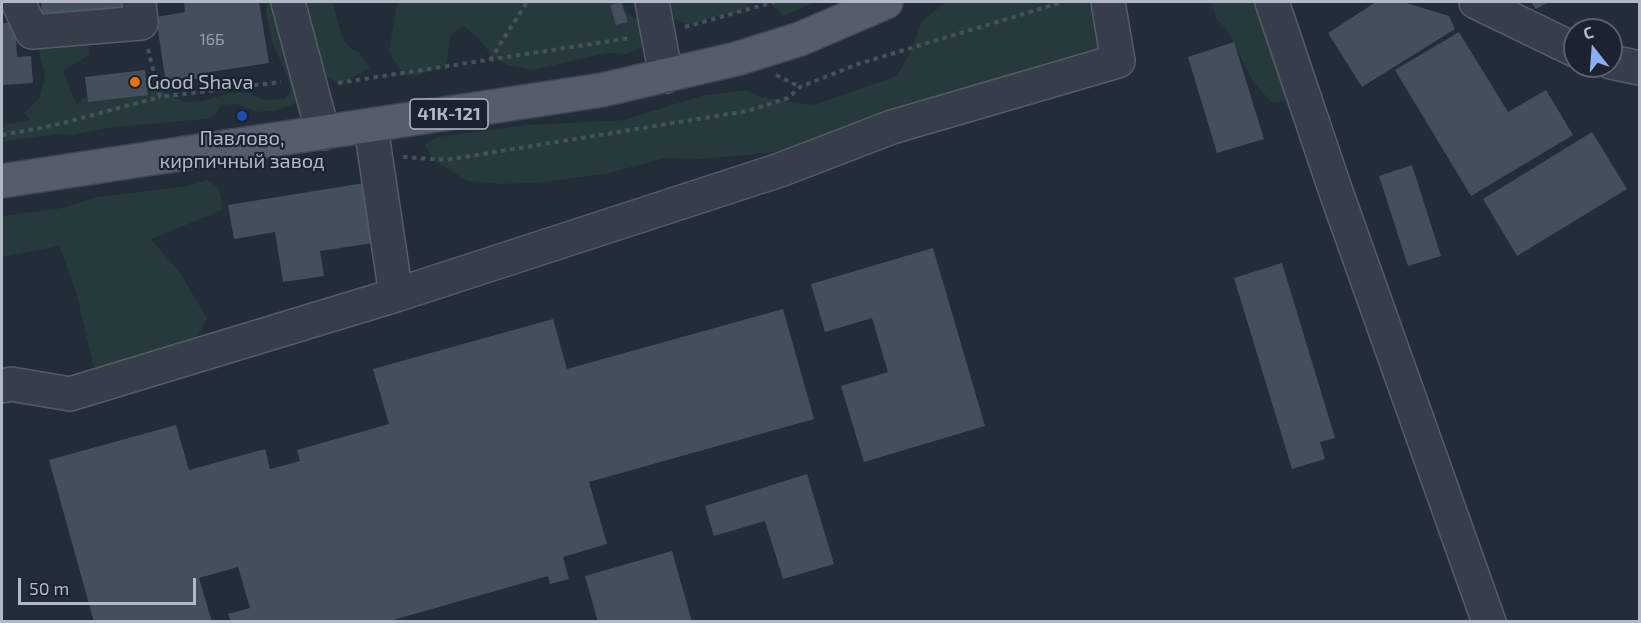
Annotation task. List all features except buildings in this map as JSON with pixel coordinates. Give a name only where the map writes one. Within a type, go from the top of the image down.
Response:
[{"type":"main road","name":"41К-121","points":[[2,181],[371,127],[602,90],[736,59],[800,39],[886,2]]},
{"type":"street","points":[[18,2],[32,32],[140,12]]},
{"type":"street","points":[[288,2],[323,133]]},
{"type":"street","points":[[652,2],[656,34],[666,76]]},
{"type":"street","points":[[2,386],[11,384],[70,394],[396,295],[780,170],[892,127],[1118,61],[1108,2]]},
{"type":"street","points":[[1272,2],[1335,189],[1489,621]]},
{"type":"street","points":[[1476,2],[1563,44]]},
{"type":"street","points":[[1623,64],[1640,68]]},
{"type":"street","points":[[371,127],[396,295]]},
{"type":"path","points":[[489,61],[526,2]]},
{"type":"path","points":[[2,135],[51,126],[160,98],[489,61],[656,34],[708,22],[774,2]]},
{"type":"path","points":[[377,160],[414,156],[446,160],[747,111],[788,98],[800,87],[858,64],[1063,2]]},
{"type":"path","points":[[140,12],[160,98]]},
{"type":"shaded area","points":[[266,2],[278,2],[299,102],[274,111],[257,112],[237,104],[221,105],[214,116],[206,119],[115,127],[72,135],[54,134],[2,142],[2,125],[30,120],[24,113],[40,97],[45,76],[34,30],[87,21],[89,55],[63,71],[77,105],[84,97],[103,96],[122,84],[148,95],[155,86],[185,102],[203,101],[230,93],[249,93],[264,100],[285,99],[291,91],[287,75],[272,42],[266,15]]},
{"type":"shaded area","points":[[307,2],[333,2],[342,38],[351,49],[359,52],[370,68],[339,85],[320,70],[310,32]]},
{"type":"shaded area","points":[[397,2],[623,2],[627,13],[650,27],[653,43],[626,54],[607,53],[532,70],[505,64],[492,56],[479,39],[464,26],[451,34],[446,66],[416,76],[402,74],[389,52]]},
{"type":"shaded area","points":[[661,2],[816,2],[783,16],[771,3],[753,4],[739,12],[706,19],[692,25],[667,17]]},
{"type":"shaded area","points":[[946,2],[1089,2],[1102,40],[1081,83],[791,151],[701,159],[666,158],[605,174],[537,183],[499,184],[467,181],[432,159],[425,144],[438,137],[527,125],[624,120],[701,96],[746,90],[761,97],[813,105],[897,76],[911,51],[922,21]]},
{"type":"shaded area","points":[[1211,2],[1270,2],[1299,99],[1272,103],[1252,80],[1227,30],[1216,18]]},
{"type":"shaded area","points":[[207,180],[219,188],[223,210],[151,239],[179,271],[207,318],[198,336],[156,359],[130,367],[94,367],[76,292],[59,246],[2,257],[2,216],[62,208],[97,197],[188,186]]},
{"type":"place","name":"Good Shava","points":[[135,82]]},
{"type":"place","name":"Павлово, кирпичный завод","points":[[242,116]]}]
